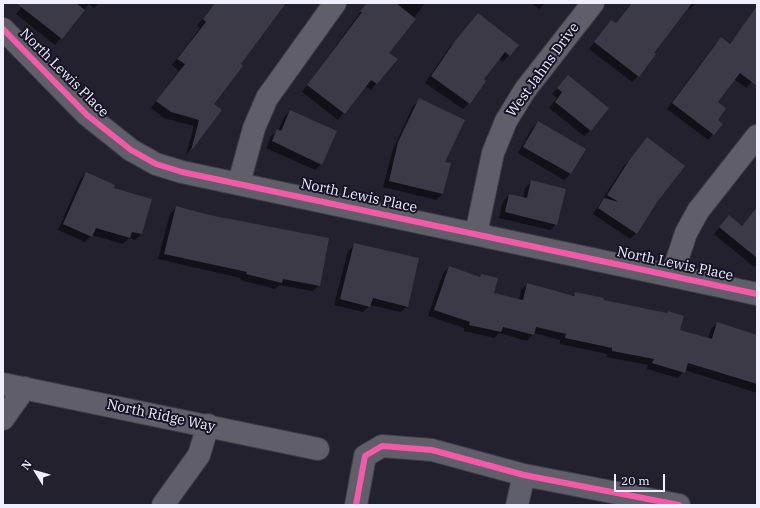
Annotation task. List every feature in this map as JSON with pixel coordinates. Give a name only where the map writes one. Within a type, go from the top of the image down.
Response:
[{"type":"street","points":[[239,183],[254,128],[267,98],[335,3]]},
{"type":"street","name":"West Jahns Drive","points":[[476,234],[493,153],[506,121],[525,90],[593,3]]},
{"type":"street","name":"North Lewis Place","points":[[3,29],[87,115],[131,150],[156,164],[182,172],[757,294]]},
{"type":"street","points":[[672,275],[686,233],[698,211],[757,136]]},
{"type":"street","name":"North Ridge Way","points":[[3,384],[208,425],[318,449]]},
{"type":"street","points":[[3,419],[25,388]]},
{"type":"street","points":[[162,505],[199,455],[208,425]]},
{"type":"street","points":[[356,505],[365,456],[382,446],[432,450],[524,475],[674,505]]},
{"type":"street","points":[[517,505],[524,475]]},
{"type":"building","points":[[16,3],[76,3],[85,10],[62,39]]},
{"type":"building","points":[[215,3],[286,3],[241,64],[243,66],[214,104],[222,110],[191,151],[199,120],[171,112],[156,101],[185,64],[177,59],[206,22],[203,19]]},
{"type":"building","points":[[367,3],[396,3],[416,19],[389,53],[398,59],[377,84],[371,80],[345,114],[307,85],[362,12],[360,11]]},
{"type":"building","points":[[632,3],[692,3],[654,53],[656,54],[639,77],[594,42],[611,20],[616,23]]},
{"type":"building","points":[[757,6],[757,86],[740,73],[718,102],[726,108],[718,120],[723,124],[714,135],[672,103],[721,37],[730,44]]},
{"type":"building","points":[[478,13],[519,45],[510,56],[505,52],[484,79],[486,81],[470,104],[431,76],[455,41]]},
{"type":"building","points":[[568,75],[609,108],[591,131],[555,102],[562,92],[557,88]]},
{"type":"building","points":[[419,98],[465,120],[445,162],[451,163],[443,194],[389,181],[398,142]]},
{"type":"building","points":[[290,110],[337,131],[322,165],[272,141],[277,129],[281,131]]},
{"type":"building","points":[[538,121],[586,149],[571,174],[523,147]]},
{"type":"building","points":[[647,137],[685,166],[657,202],[637,234],[598,208],[604,198],[619,202],[607,195],[630,159]]},
{"type":"building","points":[[86,172],[115,185],[114,188],[152,199],[142,234],[132,232],[130,238],[96,228],[92,237],[63,224]]},
{"type":"building","points":[[531,180],[566,189],[557,225],[505,212],[509,194],[527,198]]},
{"type":"building","points":[[176,206],[209,215],[329,238],[320,286],[283,279],[282,283],[246,274],[247,272],[164,254]]},
{"type":"building","points":[[757,207],[757,258],[719,227],[729,215],[742,226]]},
{"type":"building","points":[[354,243],[419,258],[408,307],[373,298],[370,307],[340,299]]},
{"type":"building","points":[[449,266],[480,277],[481,274],[498,278],[494,293],[523,300],[527,283],[574,296],[575,292],[604,298],[603,300],[667,313],[668,311],[684,316],[680,330],[712,339],[717,322],[757,335],[757,384],[688,363],[685,373],[652,363],[654,359],[612,351],[612,348],[565,338],[566,334],[536,327],[534,335],[503,327],[501,332],[469,325],[470,322],[434,310]]},
{"type":"cycle path","points":[[3,29],[87,115],[131,150],[156,164],[182,172],[757,294]]},
{"type":"cycle path","points":[[356,505],[365,456],[382,446],[432,450],[524,475],[679,505]]}]
